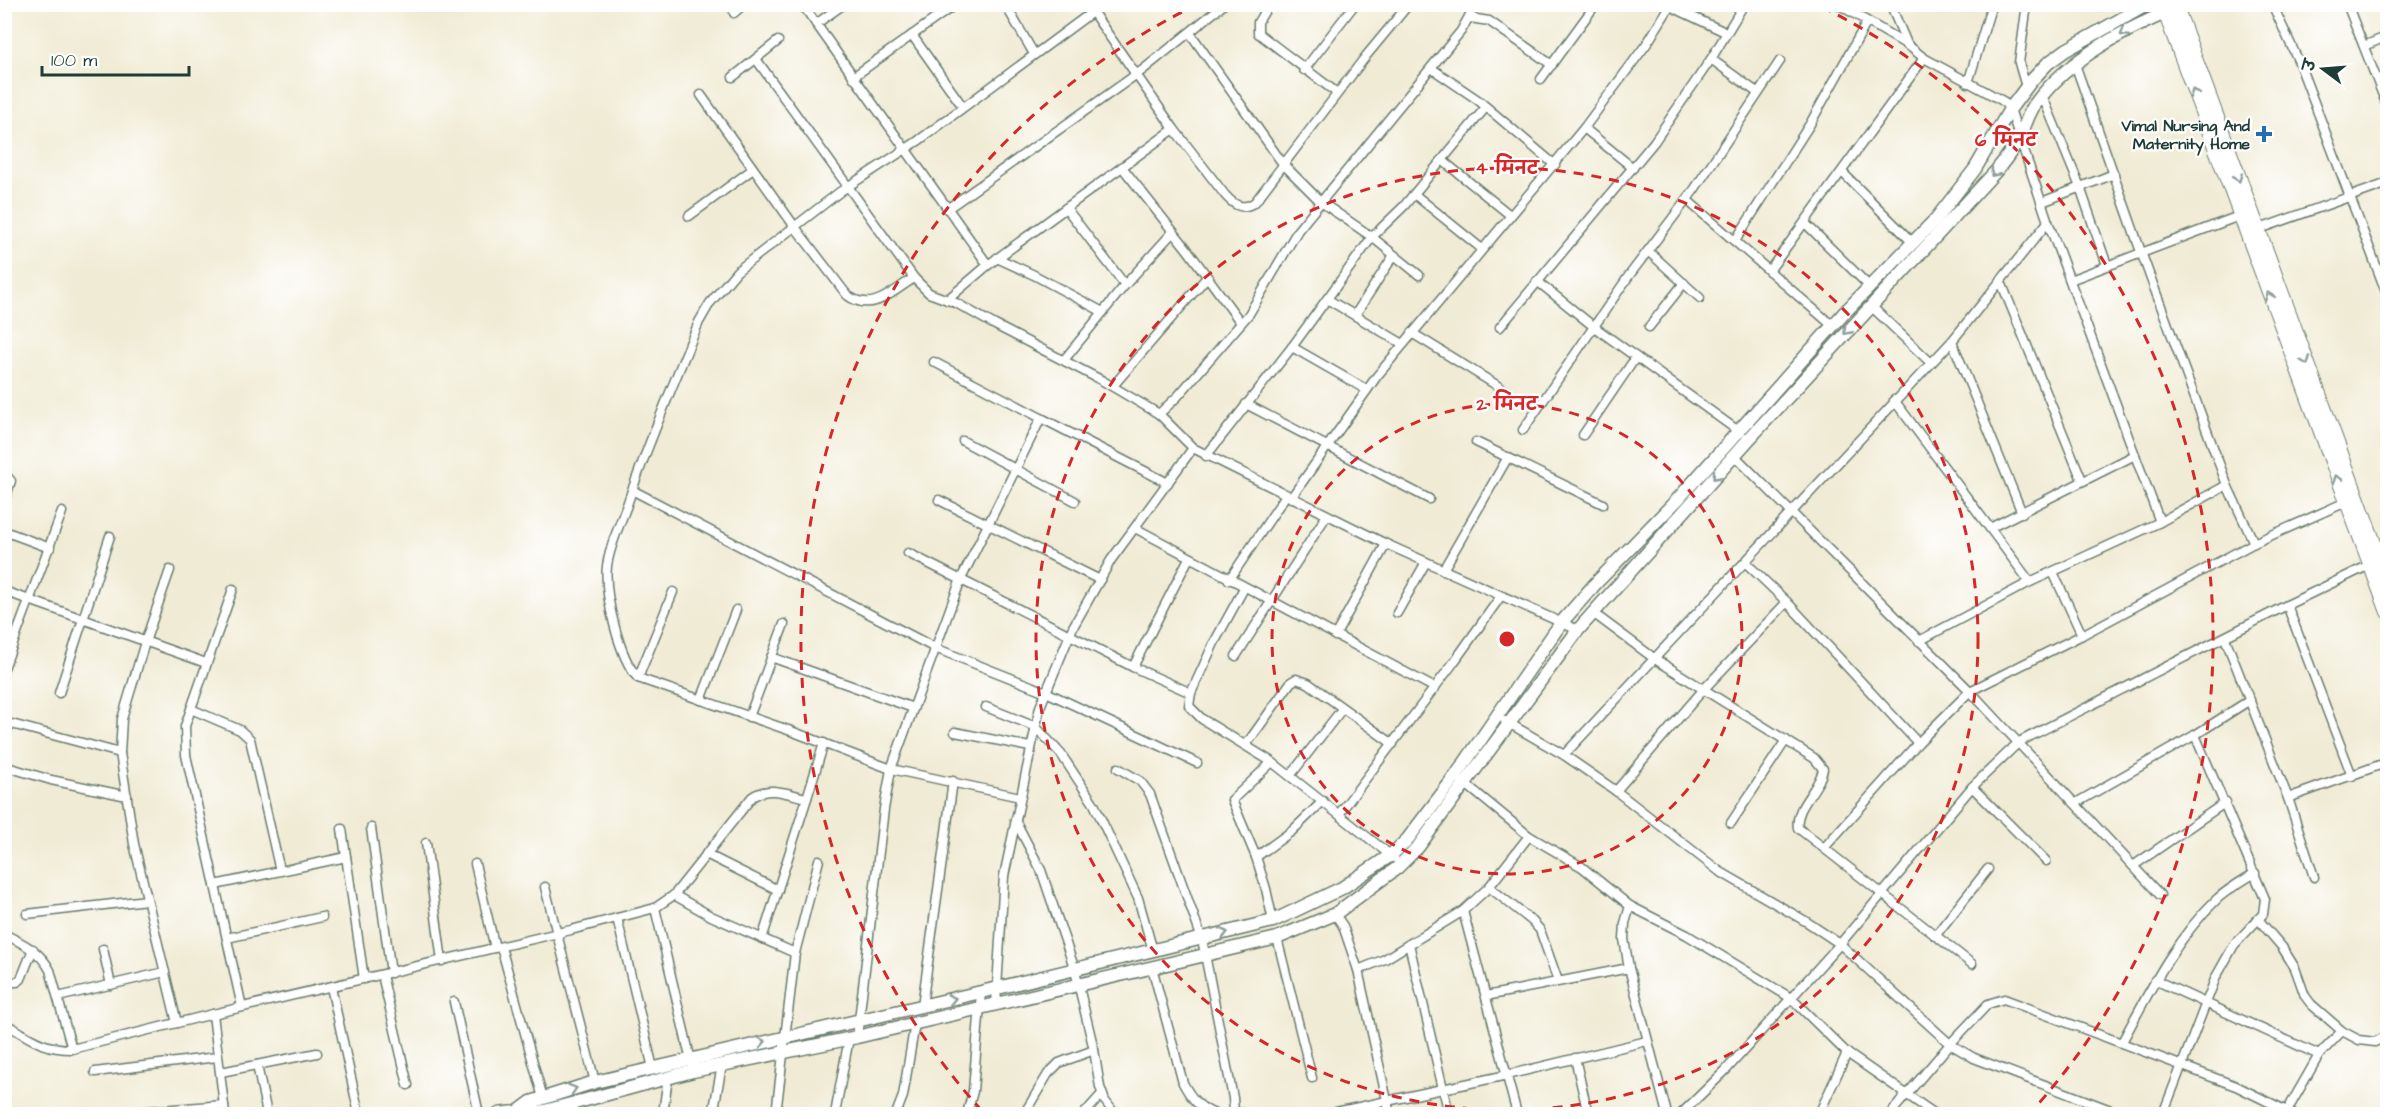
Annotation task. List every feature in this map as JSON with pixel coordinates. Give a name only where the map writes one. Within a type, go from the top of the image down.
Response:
[{"type":"main road","points":[[2169,8],[2239,216],[2251,232],[2388,581]]},
{"type":"main road","points":[[2169,8],[2346,502],[2379,560],[2388,612]]},
{"type":"street","points":[[734,13],[744,4]]},
{"type":"street","points":[[802,4],[988,265]]},
{"type":"street","points":[[816,24],[844,4]]},
{"type":"street","points":[[853,76],[956,4]]},
{"type":"street","points":[[1005,4],[1034,54]]},
{"type":"street","points":[[1020,798],[891,769],[638,678],[631,670],[623,653],[612,611],[608,566],[611,550],[632,490],[690,343],[710,303],[737,271],[848,187],[963,107],[1034,54],[1090,8],[1103,4]]},
{"type":"street","points":[[1269,4],[1258,22],[1258,33],[1337,93]]},
{"type":"street","points":[[1304,70],[1354,4]]},
{"type":"street","points":[[1090,8],[1174,129],[1225,195],[1237,206],[1248,207],[1255,202],[1408,4]]},
{"type":"street","points":[[1159,414],[1178,396],[1249,314],[1298,230],[1470,18],[1471,13],[1465,4]]},
{"type":"street","points":[[1541,80],[1596,4]]},
{"type":"street","points":[[1838,4],[1909,46],[1924,58],[2003,101],[2010,109],[2048,222],[2160,522]]},
{"type":"street","points":[[1890,4],[1909,46]]},
{"type":"street","points":[[1968,83],[1992,4]]},
{"type":"street","points":[[2026,87],[2019,63],[2027,4]]},
{"type":"street","points":[[510,1113],[545,1111],[693,1071],[785,1053],[1277,938],[1335,914],[1402,864],[1418,847],[1496,717],[1561,623],[1596,583],[1678,499],[1737,430],[1783,383],[1833,326],[1936,219],[1975,170],[2010,109],[2026,87],[2048,63],[2066,50],[2148,4]]},
{"type":"street","points":[[2272,4],[2298,60],[2388,297]]},
{"type":"street","points":[[2347,4],[2388,108]]},
{"type":"street","points":[[1229,580],[1403,344],[1584,128],[1648,42],[1668,5],[1727,33]]},
{"type":"street","points":[[947,209],[1137,74],[1222,6]]},
{"type":"street","points":[[1500,327],[1654,142],[1743,6]]},
{"type":"street","points":[[510,1113],[531,1102],[595,1082],[690,1058],[857,1022],[1273,921],[1342,888],[1391,855],[1460,780],[1509,724],[1578,630],[1734,455],[1996,171],[2020,136],[2034,106],[2042,95],[2075,64],[2140,23],[2169,8]]},
{"type":"street","points":[[1470,18],[1490,21],[1552,65]]},
{"type":"street","points":[[1735,241],[1810,124],[1867,22]]},
{"type":"street","points":[[1190,33],[1283,164],[1321,202],[1372,237],[1419,275]]},
{"type":"street","points":[[912,35],[963,107]]},
{"type":"street","points":[[2364,46],[2388,36]]},
{"type":"street","points":[[733,77],[778,41]]},
{"type":"street","points":[[1711,58],[1758,93]]},
{"type":"street","points":[[1769,271],[1924,58]]},
{"type":"street","points":[[756,59],[914,278],[929,293],[947,300],[1113,386],[1159,414],[1193,448],[1206,456],[1386,544],[1578,630]]},
{"type":"street","points":[[1523,430],[1593,326],[1687,200],[1780,61]]},
{"type":"street","points":[[2075,64],[2227,485],[2254,543]]},
{"type":"street","points":[[1431,68],[1486,107],[1555,165]]},
{"type":"street","points":[[701,95],[795,227],[847,295],[857,302],[873,303],[914,278]]},
{"type":"street","points":[[2042,95],[2080,187],[2107,265]]},
{"type":"street","points":[[1206,456],[1292,347],[1372,237],[1414,194],[1486,107]]},
{"type":"street","points":[[1584,128],[1633,168]]},
{"type":"street","points":[[947,300],[997,258],[1174,129]]},
{"type":"street","points":[[1442,160],[1510,215]]},
{"type":"street","points":[[1122,167],[1241,323]]},
{"type":"street","points":[[689,216],[753,169]]},
{"type":"street","points":[[1842,172],[1913,243]]},
{"type":"street","points":[[2042,202],[2114,174]]},
{"type":"street","points":[[2251,232],[2388,183]]},
{"type":"street","points":[[1414,194],[1482,249]]},
{"type":"street","points":[[1687,200],[1833,326]]},
{"type":"street","points":[[1066,208],[1125,285]]},
{"type":"street","points":[[2070,280],[2239,216]]},
{"type":"street","points":[[1564,755],[1746,563],[1791,510],[1952,340],[2048,222]]},
{"type":"street","points":[[1805,223],[1870,287]]},
{"type":"street","points":[[1064,360],[1125,285],[1173,232]]},
{"type":"street","points":[[1648,251],[1700,298]]},
{"type":"street","points":[[1355,315],[1394,255]]},
{"type":"street","points":[[997,258],[1103,312]]},
{"type":"street","points":[[1113,386],[1208,277]]},
{"type":"street","points":[[1537,281],[1593,326],[1749,439]]},
{"type":"street","points":[[2001,282],[2082,480]]},
{"type":"street","points":[[1649,327],[1684,284]]},
{"type":"street","points":[[1327,299],[1403,344]]},
{"type":"street","points":[[1871,306],[1930,362]]},
{"type":"street","points":[[1412,333],[1506,391]]},
{"type":"street","points":[[1952,340],[2022,513]]},
{"type":"street","points":[[1292,347],[1367,390]]},
{"type":"street","points":[[1583,435],[1636,357]]},
{"type":"street","points":[[934,362],[1168,483]]},
{"type":"street","points":[[1894,400],[2030,582]]},
{"type":"street","points":[[1246,404],[1429,499]]},
{"type":"street","points":[[834,1114],[857,1022],[891,769],[961,579],[1041,418]]},
{"type":"street","points":[[963,441],[1075,501]]},
{"type":"street","points":[[1476,442],[1603,504]]},
{"type":"street","points":[[996,1004],[1004,876],[1040,707],[1070,633],[1100,580],[1134,528],[1193,448]]},
{"type":"street","points":[[1734,455],[1970,691],[2076,802],[2160,895]]},
{"type":"street","points":[[1990,528],[2135,455]]},
{"type":"street","points":[[1443,570],[1508,457]]},
{"type":"street","points":[[4,473],[11,481],[4,502]]},
{"type":"street","points":[[1919,641],[2030,582],[2160,522],[2227,485]]},
{"type":"street","points":[[632,490],[935,648],[1046,692],[1197,763]]},
{"type":"street","points":[[939,500],[1100,580]]},
{"type":"street","points":[[1824,848],[1918,743],[1970,691],[2082,635],[2254,543],[2346,502]]},
{"type":"street","points":[[4,668],[31,601],[62,512]]},
{"type":"street","points":[[1236,656],[1327,515]]},
{"type":"street","points":[[1134,528],[1435,688]]},
{"type":"street","points":[[4,531],[50,548]]},
{"type":"street","points":[[59,693],[110,536]]},
{"type":"street","points":[[1335,636],[1386,544]]},
{"type":"street","points":[[908,553],[1070,633],[1133,667],[1191,693]]},
{"type":"street","points":[[1133,667],[1189,558]]},
{"type":"street","points":[[1681,1114],[1840,944],[1972,787],[2019,742],[2379,560]]},
{"type":"street","points":[[1397,613],[1426,562]]},
{"type":"street","points":[[1746,563],[1787,602],[1918,743]]},
{"type":"street","points":[[170,570],[122,719],[120,753],[134,844],[177,1023]]},
{"type":"street","points":[[2052,572],[2082,635]]},
{"type":"street","points":[[1244,588],[1214,643],[1191,693],[1192,710],[1272,762],[1402,864]]},
{"type":"street","points":[[233,589],[206,663],[184,734],[186,755],[242,1007]]},
{"type":"street","points":[[4,591],[206,663]]},
{"type":"street","points":[[638,678],[673,592]]},
{"type":"street","points":[[1339,814],[1435,688],[1501,596]]},
{"type":"street","points":[[1616,791],[1703,690],[1787,602]]},
{"type":"street","points":[[2287,605],[2352,776]]},
{"type":"street","points":[[701,700],[736,610]]},
{"type":"street","points":[[1593,613],[1655,659],[1814,758],[1823,768],[1821,777],[1798,817],[1797,823],[1803,833],[1972,964]]},
{"type":"street","points":[[749,717],[784,624]]},
{"type":"street","points":[[2225,638],[2288,798],[2313,877]]},
{"type":"street","points":[[771,657],[913,708]]},
{"type":"street","points":[[1246,746],[1291,682],[1296,679],[1308,683],[1393,744]]},
{"type":"street","points":[[2076,802],[2195,735],[2250,700]]},
{"type":"street","points":[[986,707],[1036,727],[1061,754],[1094,804],[1138,898],[1153,951]]},
{"type":"street","points":[[191,709],[240,730],[250,739],[280,871]]},
{"type":"street","points":[[1290,776],[1342,709]]},
{"type":"street","points":[[1496,717],[1564,755],[1616,791],[1719,871],[1840,944],[1950,1044],[1983,1062],[2121,1114]]},
{"type":"street","points":[[4,722],[120,753]]},
{"type":"street","points":[[955,732],[1030,747]]},
{"type":"street","points":[[2163,1114],[2216,977],[2234,945],[2263,914],[2265,899],[2226,802],[2195,735]]},
{"type":"street","points":[[1731,823],[1786,740]]},
{"type":"street","points":[[762,939],[824,743]]},
{"type":"street","points":[[1272,762],[1232,800],[1256,857],[1273,921]]},
{"type":"street","points":[[2288,798],[2388,762]]},
{"type":"street","points":[[4,766],[51,780],[127,796]]},
{"type":"street","points":[[1118,768],[1140,781],[1150,794],[1202,939],[1234,1113],[1249,1114]]},
{"type":"street","points":[[1460,780],[1529,836],[1582,867],[1630,906],[1687,935],[1791,998],[1847,1053],[1935,1114]]},
{"type":"street","points":[[922,1006],[952,781]]},
{"type":"street","points":[[1972,787],[2046,861]]},
{"type":"street","points":[[4,1023],[40,1045],[53,1049],[72,1049],[556,934],[655,908],[674,895],[752,797],[760,791],[770,790],[807,798]]},
{"type":"street","points":[[1256,857],[1292,831],[1323,801]]},
{"type":"street","points":[[2133,866],[2226,802]]},
{"type":"street","points":[[1016,820],[1041,870],[1075,970],[1095,1050],[1102,1094],[1116,1114]]},
{"type":"street","points":[[371,828],[387,974],[408,1085]]},
{"type":"street","points":[[342,829],[364,979]]},
{"type":"street","points":[[1358,969],[1385,959],[1463,911],[1489,886],[1529,836]]},
{"type":"street","points":[[426,843],[442,961]]},
{"type":"street","points":[[706,854],[778,890]]},
{"type":"street","points":[[215,885],[346,857]]},
{"type":"street","points":[[776,1114],[795,953],[819,860]]},
{"type":"street","points":[[476,864],[498,948],[543,1098]]},
{"type":"street","points":[[1935,936],[1988,869]]},
{"type":"street","points":[[2122,1042],[2155,980],[2179,945],[2217,900],[2255,873]]},
{"type":"street","points":[[1489,886],[1540,930],[1558,981]]},
{"type":"street","points":[[544,887],[595,1082]]},
{"type":"street","points":[[674,895],[711,916],[795,953]]},
{"type":"street","points":[[27,914],[147,900]]},
{"type":"street","points":[[1630,906],[1625,923],[1624,939],[1629,968],[1667,1114]]},
{"type":"street","points":[[655,908],[693,1071]]},
{"type":"street","points":[[1463,911],[1516,1114]]},
{"type":"street","points":[[1335,914],[1343,926],[1358,969],[1390,1114]]},
{"type":"street","points":[[227,938],[322,917]]},
{"type":"street","points":[[617,918],[653,1068]]},
{"type":"street","points":[[2258,919],[2282,947],[2295,968],[2305,996],[2342,1031],[2368,1042],[2375,1042],[2388,1035]]},
{"type":"street","points":[[4,934],[33,949],[46,961],[72,1049]]},
{"type":"street","points":[[1277,938],[1312,1078]]},
{"type":"street","points":[[1409,944],[1449,1114]]},
{"type":"street","points":[[4,982],[17,982],[21,979],[33,949]]},
{"type":"street","points":[[103,949],[111,985]]},
{"type":"street","points":[[1152,967],[1183,1083],[1190,1097],[1210,1114]]},
{"type":"street","points":[[1486,996],[1629,968]]},
{"type":"street","points":[[58,997],[165,972]]},
{"type":"street","points":[[2155,980],[2319,1055]]},
{"type":"street","points":[[331,987],[359,1114]]},
{"type":"street","points":[[968,1114],[973,1091],[981,992]]},
{"type":"street","points":[[1890,1114],[1988,1004],[2004,999],[2236,1086],[2290,1113],[2319,1055],[2342,1031]]},
{"type":"street","points":[[454,1002],[479,1114]]},
{"type":"street","points":[[110,1114],[224,1110],[213,1014]]},
{"type":"street","points":[[896,1114],[903,1096],[915,1023]]},
{"type":"street","points":[[1327,1114],[1507,1075],[1647,1041]]},
{"type":"street","points":[[1024,1114],[1048,1074],[1059,1063],[1095,1050]]},
{"type":"street","points":[[221,1072],[316,1053]]},
{"type":"street","points":[[1819,1114],[1847,1053]]},
{"type":"street","points":[[95,1072],[218,1057]]},
{"type":"street","points":[[1575,1058],[1588,1114]]},
{"type":"street","points":[[257,1065],[267,1114]]},
{"type":"street","points":[[713,1114],[722,1065]]},
{"type":"street","points":[[663,1114],[668,1077]]},
{"type":"street","points":[[1084,1114],[1102,1094]]},
{"type":"place","name":"Vimal Nursing And Maternity Home","points":[[2264,134]]}]
